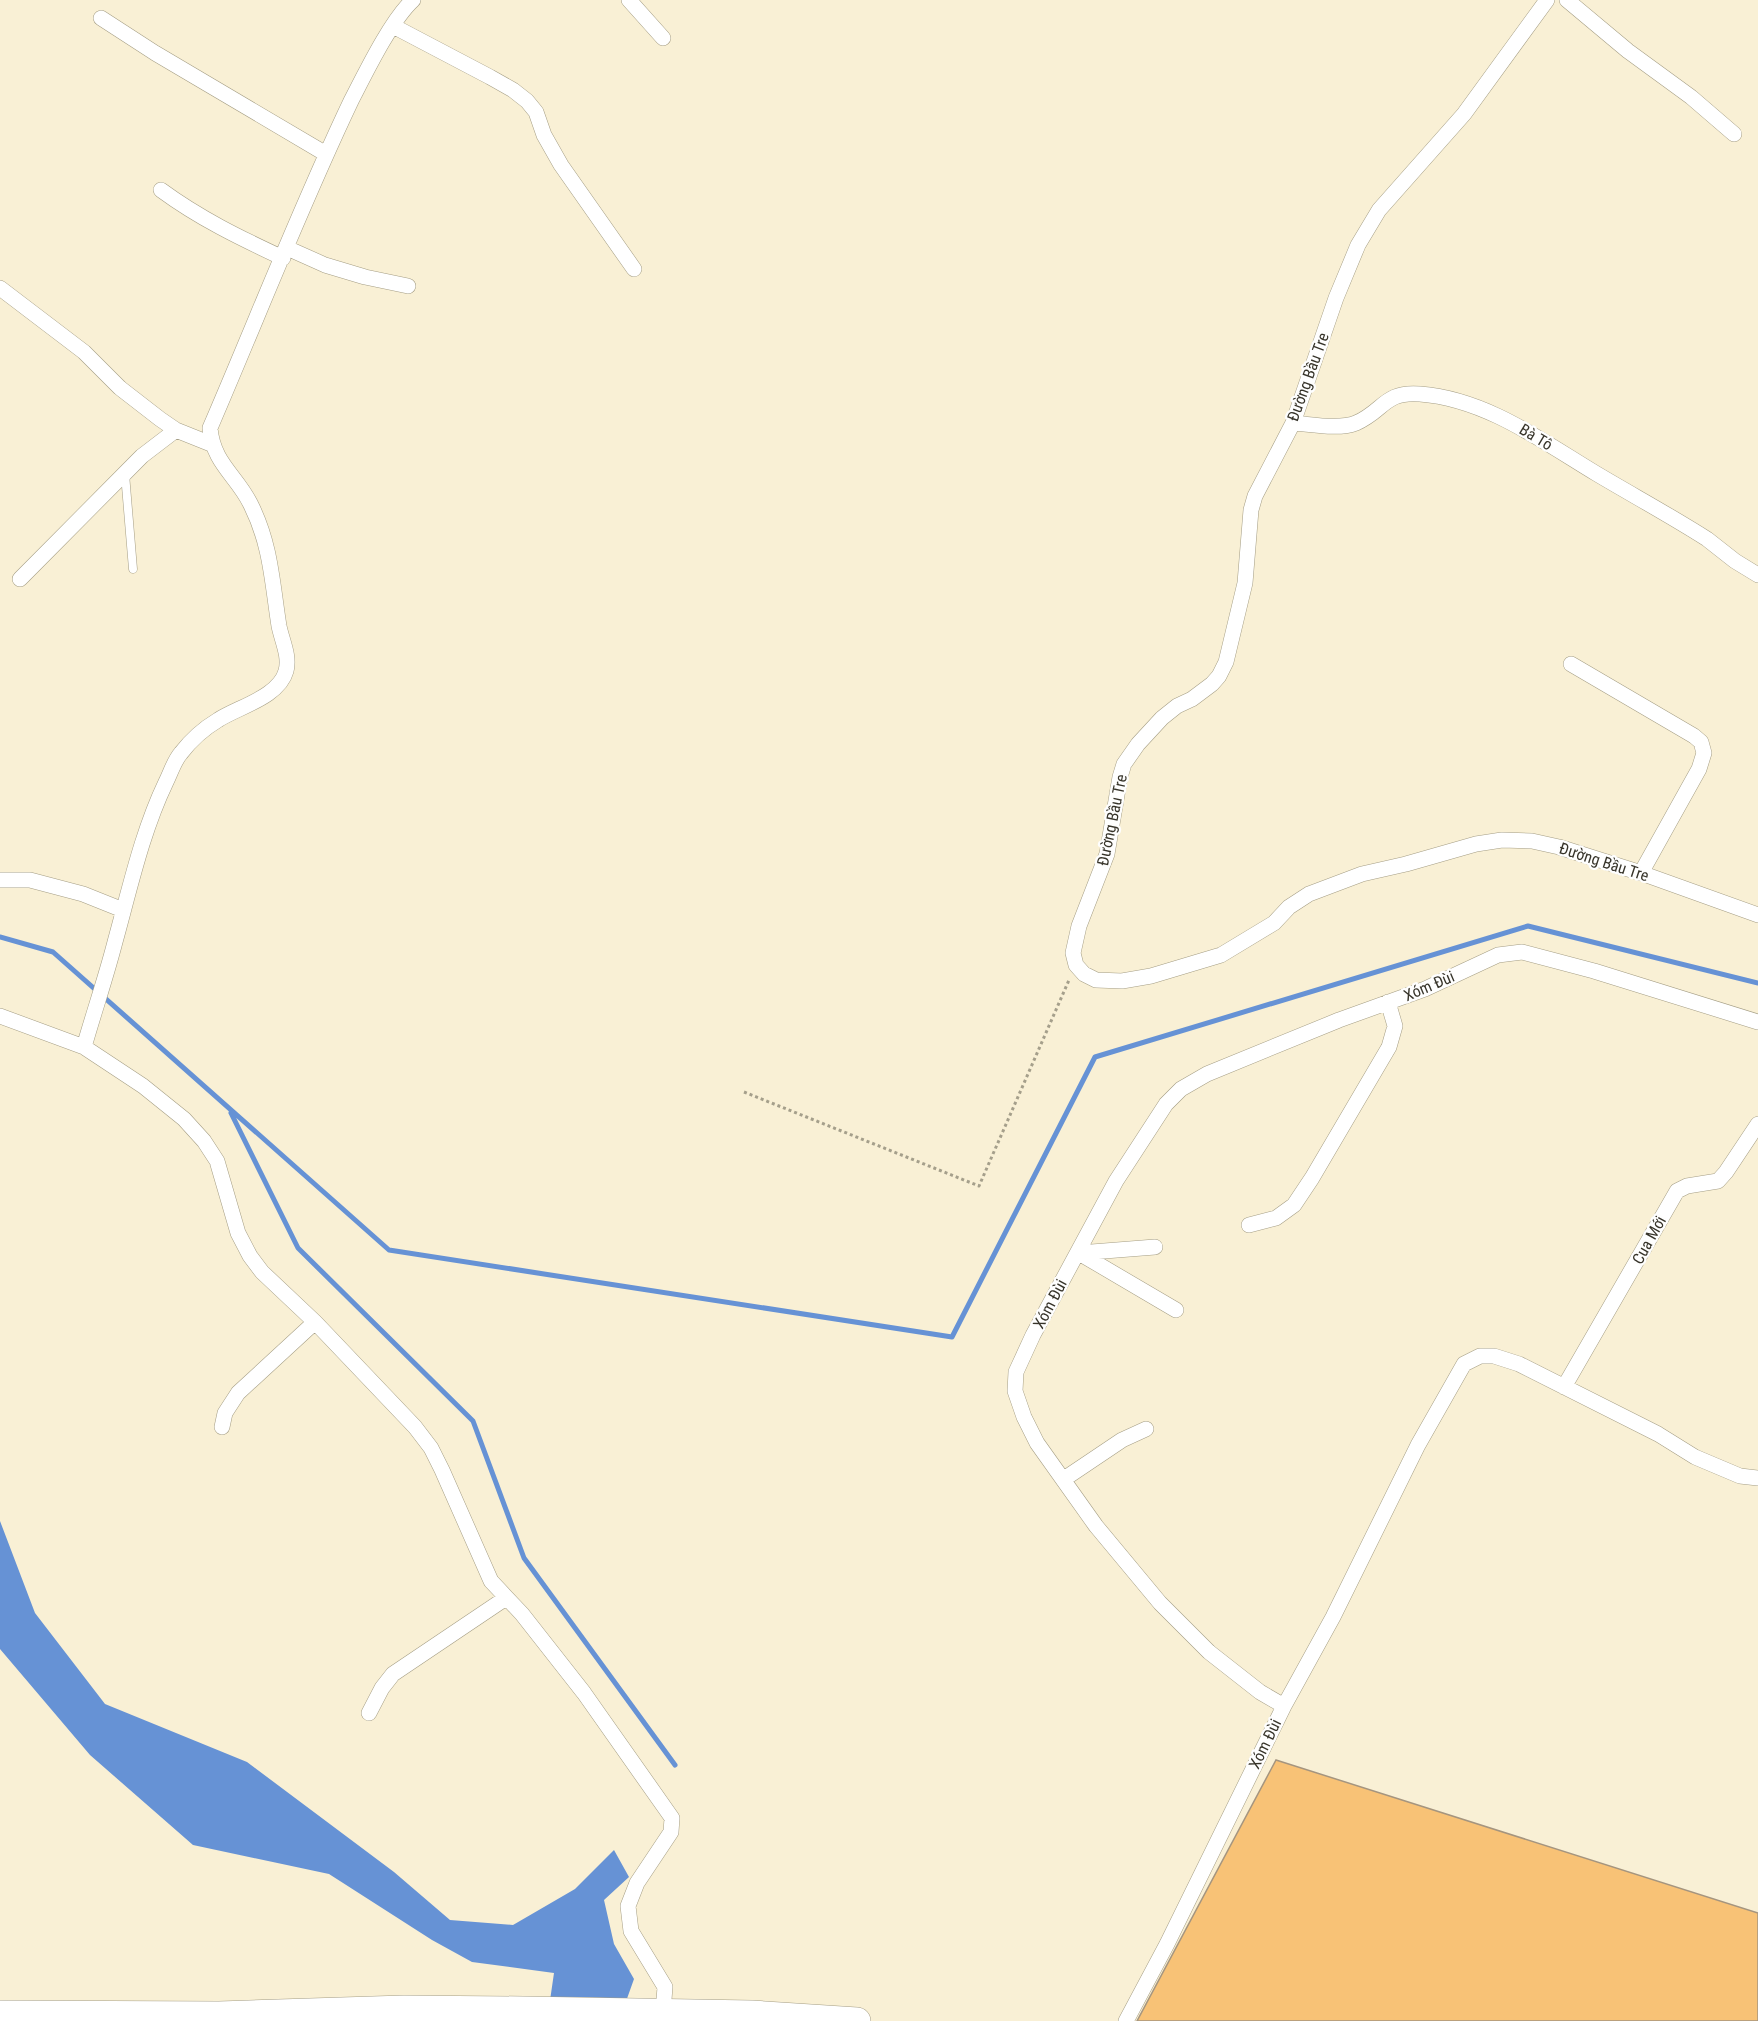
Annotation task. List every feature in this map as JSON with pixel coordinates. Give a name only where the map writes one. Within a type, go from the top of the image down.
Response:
[{"type":"highway","points":[[0,2014],[219,2015],[404,2009],[663,2012],[798,2016],[857,2021]]},
{"type":"street","points":[[84,1047],[157,802],[179,756],[197,735],[218,719],[271,693],[286,672],[286,653],[264,532],[249,501],[221,464],[212,444],[210,429],[326,154],[361,81],[393,26],[413,0]]},
{"type":"street","points":[[629,0],[663,38]]},
{"type":"street","name":"Đường Bầu Tre","points":[[1547,0],[1464,114],[1384,204],[1366,231],[1336,298],[1293,423],[1255,496],[1251,510],[1241,604],[1223,669],[1203,692],[1177,706],[1162,718],[1138,744],[1124,764],[1107,854],[1079,926],[1073,953],[1076,964],[1084,974],[1096,980],[1122,981],[1151,976],[1221,955],[1274,923],[1289,907],[1309,894],[1362,874],[1476,844],[1502,840],[1532,841],[1559,847],[1641,873],[1758,915]]},
{"type":"street","points":[[1567,0],[1628,51],[1691,97],[1734,134]]},
{"type":"street","points":[[101,18],[155,53],[326,154]]},
{"type":"street","points":[[393,26],[472,67],[513,90],[527,101],[536,112],[544,135],[561,165],[634,269]]},
{"type":"street","points":[[161,190],[190,211],[220,228],[285,253],[364,277],[408,286]]},
{"type":"street","points":[[0,288],[84,352],[120,388],[176,430],[212,444]]},
{"type":"street","name":"Bà Tô","points":[[1293,423],[1326,426],[1355,424],[1376,411],[1389,398],[1400,394],[1420,394],[1463,403],[1510,422],[1707,539],[1735,561],[1758,575]]},
{"type":"street","points":[[20,579],[125,472],[176,430]]},
{"type":"street","points":[[1571,664],[1668,720],[1701,742],[1704,753],[1699,769],[1641,873]]},
{"type":"street","points":[[0,880],[30,880],[83,894],[123,910]]},
{"type":"street","name":"Xóm Đùi","points":[[1126,2021],[1167,1944],[1284,1706],[1260,1692],[1209,1652],[1160,1603],[1096,1526],[1037,1443],[1024,1417],[1015,1391],[1016,1372],[1116,1181],[1166,1104],[1181,1089],[1207,1074],[1425,989],[1498,955],[1522,952],[1594,971],[1758,1022]]},
{"type":"street","points":[[1249,1225],[1276,1218],[1294,1205],[1312,1178],[1389,1047],[1395,1026],[1388,1002]]},
{"type":"street","points":[[0,1016],[84,1047],[151,1093],[184,1119],[218,1161],[238,1233],[250,1256],[262,1272],[315,1322],[415,1427],[431,1448],[491,1581],[522,1614],[584,1693],[672,1818],[670,1832],[637,1884],[628,1906],[631,1930],[665,1987],[663,2012]]},
{"type":"street","name":"Cua Mới","points":[[1564,1387],[1677,1191],[1687,1186],[1718,1181],[1758,1124]]},
{"type":"street","points":[[1079,1253],[1155,1247]]},
{"type":"street","points":[[1079,1253],[1176,1310]]},
{"type":"street","points":[[222,1427],[225,1413],[238,1394],[315,1322]]},
{"type":"street","points":[[1284,1706],[1333,1617],[1418,1444],[1464,1364],[1480,1356],[1494,1356],[1519,1364],[1658,1434],[1695,1457],[1740,1476],[1758,1478]]},
{"type":"street","points":[[1064,1479],[1122,1440],[1146,1429]]},
{"type":"street","points":[[369,1713],[382,1688],[393,1674],[506,1598]]},
{"type":"lane","points":[[125,472],[133,569]]},
{"type":"path","points":[[744,1092],[979,1186],[1076,964]]},
{"type":"water","points":[[0,1521],[35,1613],[105,1704],[247,1762],[394,1872],[450,1920],[513,1925],[575,1889],[614,1850],[629,1877],[604,1900],[614,1944],[634,1979],[619,2021],[547,2021],[554,1973],[472,1962],[432,1940],[329,1874],[193,1845],[90,1755],[0,1649]]},
{"type":"building","points":[[1276,1760],[1758,1913],[1758,2021],[1137,2021]]},
{"type":"waterway","points":[[0,937],[53,952],[389,1250],[952,1337],[1095,1057],[1528,926],[1758,983]]},
{"type":"waterway","points":[[231,1113],[298,1248],[473,1421],[524,1558],[675,1765]]}]
